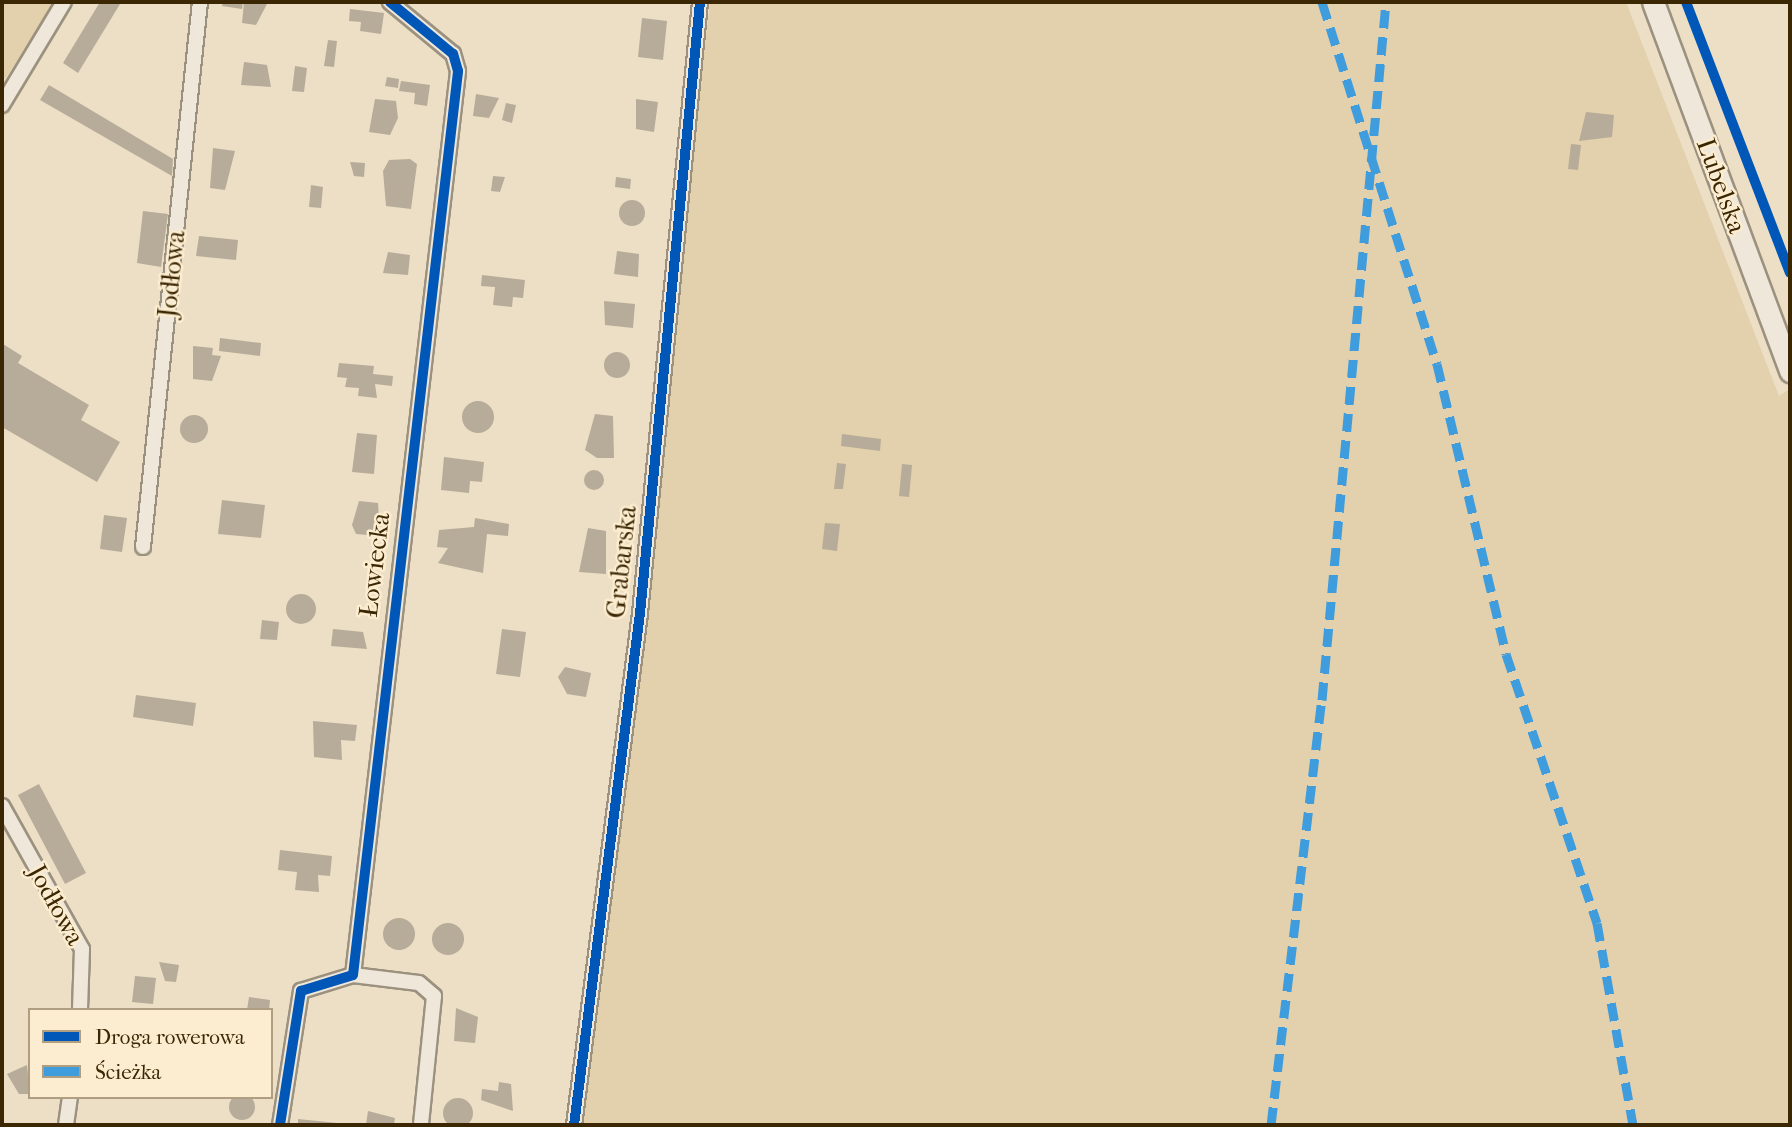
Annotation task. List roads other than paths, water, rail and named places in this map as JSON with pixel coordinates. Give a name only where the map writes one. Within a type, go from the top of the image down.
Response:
[{"type":"main road","name":"Lubelska","points":[[1653,2],[1790,371]]},
{"type":"street","points":[[4,97],[64,2]]},
{"type":"street","name":"Jodłowa","points":[[144,547],[200,2]]},
{"type":"street","name":"Łowiecka","points":[[353,975],[458,71],[453,54],[390,2]]},
{"type":"street","name":"Grabarska","points":[[574,1125],[640,613],[700,2]]},
{"type":"street","name":"Jodłowa","points":[[2,806],[82,949],[80,1008]]},
{"type":"street","points":[[280,1125],[301,991],[353,975],[419,983],[434,996],[421,1125]]},
{"type":"street","points":[[66,1125],[69,1099]]}]
